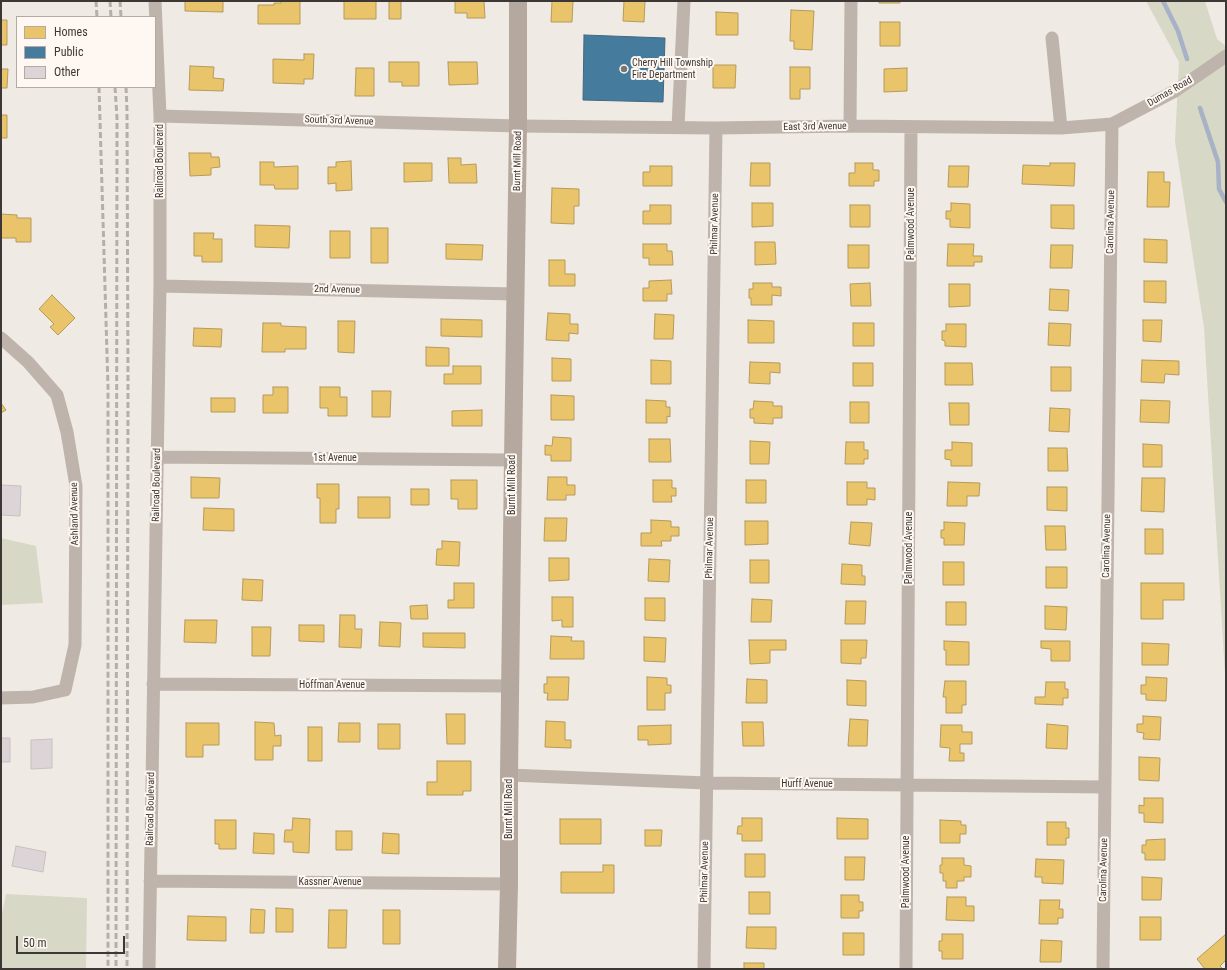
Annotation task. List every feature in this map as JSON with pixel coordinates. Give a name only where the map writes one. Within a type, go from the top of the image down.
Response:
[{"type":"main road","name":"Burnt Mill Road","points":[[507,969],[511,686],[512,460],[518,126],[518,1]]},
{"type":"street","name":"Railroad Boulevard","points":[[155,1],[156,16]]},
{"type":"street","points":[[678,127],[684,1]]},
{"type":"street","points":[[850,126],[851,1]]},
{"type":"street","name":"Railroad Boulevard","points":[[149,969],[160,286],[160,116],[156,24]]},
{"type":"street","points":[[1052,38],[1061,128]]},
{"type":"street","name":"Dumas Road","points":[[1112,124],[1175,91],[1226,56]]},
{"type":"street","name":"South 3rd Avenue","points":[[160,116],[518,126]]},
{"type":"street","name":"East 3rd Avenue","points":[[518,126],[716,128],[850,126],[1061,128],[1112,124]]},
{"type":"street","name":"Carolina Avenue","points":[[1103,969],[1112,124]]},
{"type":"street","name":"Palmwood Avenue","points":[[906,969],[911,127]]},
{"type":"street","name":"Philmar Avenue","points":[[704,969],[716,128]]},
{"type":"street","name":"2nd Avenue","points":[[160,286],[515,294]]},
{"type":"street","name":"Ashland Avenue","points":[[1,338],[28,362],[57,395],[67,432],[76,486],[75,644],[65,690],[33,697],[1,698]]},
{"type":"street","name":"1st Avenue","points":[[158,457],[512,460]]},
{"type":"street","name":"Hoffman Avenue","points":[[153,684],[511,686]]},
{"type":"street","name":"Hurff Avenue","points":[[509,775],[707,783],[1105,787]]},
{"type":"street","name":"Kassner Avenue","points":[[150,881],[509,884]]},
{"type":"green space","points":[[1146,1],[1205,1],[1217,39],[1226,46],[1226,691],[1204,328],[1175,141],[1179,62]]},
{"type":"green space","points":[[1,538],[36,546],[43,603],[1,605]]},
{"type":"green space","points":[[6,894],[87,898],[86,969],[1,969],[1,918]]},
{"type":"building: Homes","points":[[185,1],[223,1],[223,12],[185,11]]},
{"type":"building: Homes","points":[[281,1],[300,1],[300,24],[258,24],[258,5],[274,5],[274,3],[281,3]]},
{"type":"building: Homes","points":[[344,1],[376,1],[376,19],[344,19]]},
{"type":"building: Homes","points":[[389,1],[401,1],[401,19],[389,19]]},
{"type":"building: Homes","points":[[455,1],[484,1],[485,18],[467,18],[467,13],[455,13]]},
{"type":"building: Homes","points":[[552,1],[573,1],[572,22],[551,22]]},
{"type":"building: Homes","points":[[624,1],[645,1],[644,22],[623,21]]},
{"type":"building: Homes","points":[[879,1],[900,1],[900,3],[879,3]]},
{"type":"building: Homes","points":[[791,10],[814,11],[812,50],[794,49],[794,41],[790,41]]},
{"type":"building: Homes","points":[[716,12],[738,13],[738,35],[716,35]]},
{"type":"building: Homes","points":[[1,20],[7,20],[7,45],[1,45]]},
{"type":"building: Homes","points":[[880,22],[900,22],[900,46],[880,46]]},
{"type":"building: Homes","points":[[304,54],[314,54],[313,79],[304,79],[304,84],[273,83],[273,59],[304,60]]},
{"type":"building: Homes","points":[[389,62],[419,62],[419,86],[402,86],[402,82],[389,82]]},
{"type":"building: Homes","points":[[448,62],[477,62],[478,84],[449,85]]},
{"type":"building: Homes","points":[[713,65],[736,65],[735,88],[713,88]]},
{"type":"building: Homes","points":[[190,66],[214,67],[213,78],[224,79],[223,91],[189,90]]},
{"type":"building: Homes","points":[[790,67],[810,67],[810,89],[800,89],[800,99],[790,99]]},
{"type":"building: Homes","points":[[356,68],[374,68],[374,96],[355,96]]},
{"type":"building: Homes","points":[[907,68],[907,91],[884,92],[884,69]]},
{"type":"building: Homes","points":[[1,69],[8,69],[7,88],[1,88]]},
{"type":"building: Homes","points":[[1,115],[7,115],[7,138],[1,138]]},
{"type":"building: Homes","points":[[189,153],[211,153],[211,157],[219,157],[220,167],[211,168],[211,175],[190,176]]},
{"type":"building: Homes","points":[[448,158],[461,158],[461,165],[476,164],[477,183],[449,183]]},
{"type":"building: Homes","points":[[351,161],[352,190],[336,191],[336,183],[328,184],[328,167],[336,167],[336,162]]},
{"type":"building: Homes","points":[[260,162],[274,162],[274,167],[298,166],[298,189],[275,189],[274,185],[260,185]]},
{"type":"building: Homes","points":[[404,163],[432,163],[432,181],[404,182]]},
{"type":"building: Homes","points":[[751,163],[770,163],[770,186],[750,186]]},
{"type":"building: Homes","points":[[855,163],[873,163],[873,170],[879,170],[879,181],[874,181],[874,186],[849,186],[849,173],[855,173]]},
{"type":"building: Homes","points":[[1050,163],[1075,163],[1074,186],[1022,184],[1023,165],[1050,166]]},
{"type":"building: Homes","points":[[650,166],[672,166],[672,186],[643,186],[643,172],[650,172]]},
{"type":"building: Homes","points":[[949,166],[969,166],[968,187],[948,187]]},
{"type":"building: Homes","points":[[1148,172],[1164,172],[1164,182],[1170,182],[1169,207],[1147,207]]},
{"type":"building: Homes","points":[[552,188],[579,189],[579,206],[574,206],[574,224],[551,223]]},
{"type":"building: Homes","points":[[752,203],[773,203],[773,226],[752,227]]},
{"type":"building: Homes","points":[[951,203],[970,204],[970,228],[950,227],[950,219],[946,219],[946,211],[951,211]]},
{"type":"building: Homes","points":[[650,205],[671,205],[671,224],[643,224],[643,211],[650,211]]},
{"type":"building: Homes","points":[[850,205],[870,205],[870,227],[850,227]]},
{"type":"building: Homes","points":[[1051,205],[1074,205],[1074,229],[1051,228]]},
{"type":"building: Homes","points":[[1,214],[17,215],[17,218],[31,218],[31,242],[16,242],[16,238],[1,238]]},
{"type":"building: Homes","points":[[255,225],[290,226],[289,248],[255,247]]},
{"type":"building: Homes","points":[[371,228],[388,228],[388,263],[371,263]]},
{"type":"building: Homes","points":[[330,231],[350,231],[350,258],[330,258]]},
{"type":"building: Homes","points":[[194,233],[214,233],[213,239],[222,239],[222,262],[202,262],[202,256],[194,256]]},
{"type":"building: Homes","points":[[1144,239],[1167,240],[1167,263],[1144,262]]},
{"type":"building: Homes","points":[[755,242],[775,242],[776,264],[755,265]]},
{"type":"building: Homes","points":[[446,244],[483,245],[482,260],[446,259]]},
{"type":"building: Homes","points":[[643,244],[667,244],[667,251],[672,251],[673,265],[649,265],[649,258],[643,258]]},
{"type":"building: Homes","points":[[948,244],[974,244],[973,256],[982,256],[982,262],[974,262],[974,266],[947,266]]},
{"type":"building: Homes","points":[[848,245],[869,245],[869,268],[848,268]]},
{"type":"building: Homes","points":[[1051,245],[1073,245],[1072,268],[1050,268]]},
{"type":"building: Homes","points":[[549,260],[565,260],[565,274],[575,274],[575,286],[549,286]]},
{"type":"building: Homes","points":[[671,280],[672,294],[667,294],[667,301],[643,301],[643,288],[649,288],[649,281]]},
{"type":"building: Homes","points":[[1144,281],[1166,281],[1166,303],[1144,302]]},
{"type":"building: Homes","points":[[753,283],[772,283],[772,287],[781,287],[781,296],[772,295],[772,305],[751,305],[749,289],[753,289]]},
{"type":"building: Homes","points":[[870,283],[871,306],[851,306],[850,284]]},
{"type":"building: Homes","points":[[949,284],[970,284],[970,306],[949,307]]},
{"type":"building: Homes","points":[[1050,289],[1069,290],[1068,311],[1049,310]]},
{"type":"building: Homes","points":[[52,295],[75,318],[58,335],[50,327],[54,324],[39,309]]},
{"type":"building: Homes","points":[[548,313],[570,314],[570,324],[578,324],[578,334],[569,333],[569,341],[546,340]]},
{"type":"building: Homes","points":[[655,314],[674,315],[673,339],[654,339]]},
{"type":"building: Homes","points":[[441,319],[482,320],[482,337],[441,336]]},
{"type":"building: Homes","points":[[748,320],[774,321],[774,343],[748,343]]},
{"type":"building: Homes","points":[[1143,320],[1162,320],[1161,342],[1143,341]]},
{"type":"building: Homes","points":[[338,321],[355,321],[354,353],[338,352]]},
{"type":"building: Homes","points":[[263,323],[281,323],[281,326],[306,327],[306,349],[285,349],[285,352],[262,352]]},
{"type":"building: Homes","points":[[853,323],[874,323],[874,346],[853,346]]},
{"type":"building: Homes","points":[[1049,323],[1071,324],[1070,346],[1048,345]]},
{"type":"building: Homes","points":[[946,324],[966,324],[966,347],[945,346],[945,341],[942,340],[942,331],[946,331]]},
{"type":"building: Homes","points":[[194,328],[222,329],[221,347],[193,346]]},
{"type":"building: Homes","points":[[426,347],[449,348],[449,366],[426,366]]},
{"type":"building: Homes","points":[[552,358],[571,359],[571,381],[552,381]]},
{"type":"building: Homes","points":[[651,360],[671,361],[671,384],[651,384]]},
{"type":"building: Homes","points":[[1142,360],[1179,361],[1179,375],[1165,374],[1164,383],[1141,382]]},
{"type":"building: Homes","points":[[750,362],[780,363],[780,373],[770,372],[770,384],[749,383]]},
{"type":"building: Homes","points":[[853,363],[873,363],[873,386],[853,386]]},
{"type":"building: Homes","points":[[945,363],[972,363],[973,385],[945,385]]},
{"type":"building: Homes","points":[[453,366],[481,366],[481,384],[444,384],[444,374],[453,374]]},
{"type":"building: Homes","points":[[1051,367],[1071,367],[1071,391],[1051,391]]},
{"type":"building: Homes","points":[[273,387],[288,387],[288,413],[263,413],[263,395],[273,395]]},
{"type":"building: Homes","points":[[320,387],[340,387],[340,397],[347,397],[347,416],[328,416],[328,408],[320,408]]},
{"type":"building: Homes","points":[[372,391],[391,391],[390,417],[372,417]]},
{"type":"building: Homes","points":[[551,395],[574,396],[574,420],[551,420]]},
{"type":"building: Homes","points":[[211,398],[235,398],[235,412],[211,412]]},
{"type":"building: Homes","points":[[646,400],[666,401],[666,407],[670,407],[670,417],[667,416],[667,423],[646,423]]},
{"type":"building: Homes","points":[[1141,400],[1170,401],[1169,423],[1140,422]]},
{"type":"building: Homes","points":[[754,401],[773,402],[773,406],[782,406],[782,418],[773,418],[773,424],[754,423],[754,418],[750,418],[750,409],[753,409]]},
{"type":"building: Homes","points":[[850,402],[869,402],[869,423],[850,423]]},
{"type":"building: Homes","points":[[1,403],[6,410],[1,413]]},
{"type":"building: Homes","points":[[949,403],[969,403],[969,425],[950,425]]},
{"type":"building: Homes","points":[[1050,408],[1070,409],[1069,432],[1049,431]]},
{"type":"building: Homes","points":[[482,410],[482,426],[452,426],[452,411]]},
{"type":"building: Homes","points":[[553,437],[571,438],[571,461],[551,461],[551,455],[545,455],[545,445],[552,446]]},
{"type":"building: Homes","points":[[649,439],[670,439],[671,462],[649,462]]},
{"type":"building: Homes","points":[[750,441],[770,442],[769,464],[750,464]]},
{"type":"building: Homes","points":[[846,442],[864,442],[864,450],[868,450],[868,459],[864,459],[864,464],[845,464]]},
{"type":"building: Homes","points":[[952,442],[972,443],[972,466],[951,466],[951,460],[945,459],[945,450],[952,450]]},
{"type":"building: Homes","points":[[1143,444],[1162,445],[1162,467],[1143,467]]},
{"type":"building: Homes","points":[[1048,448],[1067,448],[1068,471],[1048,471]]},
{"type":"building: Homes","points":[[191,477],[220,478],[219,498],[191,498]]},
{"type":"building: Homes","points":[[548,477],[567,477],[567,485],[575,485],[575,495],[566,495],[566,500],[547,500]]},
{"type":"building: Homes","points":[[1142,478],[1165,478],[1164,512],[1141,511]]},
{"type":"building: Homes","points":[[451,480],[477,480],[477,509],[458,509],[458,499],[451,499]]},
{"type":"building: Homes","points":[[653,480],[672,480],[672,488],[676,488],[676,496],[671,496],[672,502],[653,502]]},
{"type":"building: Homes","points":[[746,480],[766,480],[766,503],[746,503]]},
{"type":"building: Homes","points":[[847,482],[867,482],[867,488],[875,488],[875,500],[867,499],[867,505],[847,505]]},
{"type":"building: Homes","points":[[948,482],[980,483],[979,496],[967,496],[967,506],[947,506]]},
{"type":"building: Homes","points":[[317,484],[339,484],[339,509],[336,509],[336,523],[320,523],[320,498],[317,498]]},
{"type":"building: Homes","points":[[1047,487],[1067,487],[1067,511],[1047,510]]},
{"type":"building: Homes","points":[[411,489],[429,489],[429,505],[411,505]]},
{"type":"building: Homes","points":[[358,497],[390,497],[390,518],[358,518]]},
{"type":"building: Homes","points":[[204,508],[234,509],[234,531],[203,530]]},
{"type":"building: Homes","points":[[545,518],[567,518],[566,541],[544,541]]},
{"type":"building: Homes","points":[[651,520],[671,521],[671,527],[679,527],[679,536],[671,536],[671,541],[661,541],[662,546],[641,546],[641,533],[651,533]]},
{"type":"building: Homes","points":[[745,521],[768,521],[768,544],[745,545]]},
{"type":"building: Homes","points":[[851,522],[872,523],[870,546],[849,544]]},
{"type":"building: Homes","points":[[944,522],[965,523],[964,545],[944,545],[944,538],[941,538],[941,530],[944,530]]},
{"type":"building: Homes","points":[[1045,526],[1065,526],[1066,550],[1046,550]]},
{"type":"building: Homes","points":[[1145,529],[1163,529],[1163,554],[1145,554]]},
{"type":"building: Homes","points":[[442,541],[460,542],[459,566],[436,565],[437,549],[442,549]]},
{"type":"building: Homes","points":[[549,558],[569,558],[569,580],[549,581]]},
{"type":"building: Homes","points":[[649,559],[670,560],[669,582],[648,581]]},
{"type":"building: Homes","points":[[750,560],[769,560],[769,583],[750,583]]},
{"type":"building: Homes","points":[[943,562],[964,562],[964,585],[943,585]]},
{"type":"building: Homes","points":[[842,564],[862,565],[862,576],[865,576],[865,585],[841,584]]},
{"type":"building: Homes","points":[[1046,567],[1067,567],[1067,588],[1046,588]]},
{"type":"building: Homes","points":[[243,579],[263,580],[262,601],[242,600]]},
{"type":"building: Homes","points":[[454,583],[474,583],[474,608],[448,608],[448,600],[454,600]]},
{"type":"building: Homes","points":[[1141,583],[1184,583],[1184,600],[1163,600],[1163,619],[1141,619]]},
{"type":"building: Homes","points":[[552,597],[573,597],[573,627],[562,627],[562,620],[552,621]]},
{"type":"building: Homes","points":[[645,598],[665,598],[665,621],[645,620]]},
{"type":"building: Homes","points":[[752,599],[772,600],[771,622],[751,622]]},
{"type":"building: Homes","points":[[846,601],[866,601],[865,624],[845,624]]},
{"type":"building: Homes","points":[[946,602],[966,602],[966,625],[946,625]]},
{"type":"building: Homes","points":[[427,605],[428,619],[411,619],[410,606]]},
{"type":"building: Homes","points":[[1045,606],[1067,607],[1066,630],[1045,629]]},
{"type":"building: Homes","points":[[340,615],[355,615],[355,629],[362,629],[361,648],[339,647]]},
{"type":"building: Homes","points":[[185,620],[217,620],[216,643],[184,642]]},
{"type":"building: Homes","points":[[380,622],[401,623],[400,647],[379,646]]},
{"type":"building: Homes","points":[[299,625],[324,625],[324,642],[299,641]]},
{"type":"building: Homes","points":[[252,627],[271,627],[270,656],[252,656]]},
{"type":"building: Homes","points":[[423,633],[465,633],[465,648],[423,647]]},
{"type":"building: Homes","points":[[551,636],[572,637],[571,641],[584,641],[584,659],[550,659]]},
{"type":"building: Homes","points":[[644,637],[666,638],[665,662],[644,661]]},
{"type":"building: Homes","points":[[749,640],[786,640],[786,650],[770,650],[770,663],[750,664]]},
{"type":"building: Homes","points":[[841,640],[867,640],[866,658],[861,658],[861,664],[841,663]]},
{"type":"building: Homes","points":[[944,641],[969,642],[969,665],[946,665],[946,650],[944,650]]},
{"type":"building: Homes","points":[[1041,641],[1070,641],[1070,661],[1051,661],[1051,649],[1041,648]]},
{"type":"building: Homes","points":[[1142,643],[1169,644],[1168,665],[1142,665]]},
{"type":"building: Homes","points":[[547,677],[569,677],[568,700],[547,700],[548,693],[544,693],[544,684],[547,684]]},
{"type":"building: Homes","points":[[647,677],[667,678],[667,685],[671,685],[671,693],[665,693],[665,710],[647,710]]},
{"type":"building: Homes","points":[[1146,677],[1167,678],[1166,701],[1146,700],[1146,694],[1141,694],[1141,685],[1146,685]]},
{"type":"building: Homes","points":[[747,679],[767,680],[767,703],[746,703]]},
{"type":"building: Homes","points":[[847,680],[866,681],[866,706],[847,705]]},
{"type":"building: Homes","points":[[945,681],[966,681],[966,705],[962,705],[962,713],[946,713],[946,697],[943,697]]},
{"type":"building: Homes","points":[[1046,682],[1065,682],[1065,689],[1068,689],[1068,698],[1063,698],[1063,705],[1035,704],[1035,697],[1045,697]]},
{"type":"building: Homes","points":[[446,714],[465,714],[465,744],[447,744]]},
{"type":"building: Homes","points":[[1143,716],[1161,717],[1160,740],[1143,739],[1144,733],[1137,732],[1137,724],[1143,724]]},
{"type":"building: Homes","points":[[850,719],[868,720],[867,746],[848,746]]},
{"type":"building: Homes","points":[[546,721],[565,722],[565,740],[571,740],[571,748],[545,747]]},
{"type":"building: Homes","points":[[255,722],[274,723],[275,736],[281,735],[281,746],[273,746],[273,760],[255,760]]},
{"type":"building: Homes","points":[[742,722],[763,722],[764,746],[743,746]]},
{"type":"building: Homes","points":[[186,723],[219,723],[219,745],[203,745],[203,757],[186,757]]},
{"type":"building: Homes","points":[[339,723],[360,723],[360,742],[338,742]]},
{"type":"building: Homes","points":[[378,724],[400,724],[400,749],[378,749]]},
{"type":"building: Homes","points":[[1047,724],[1068,726],[1067,749],[1046,748]]},
{"type":"building: Homes","points":[[671,725],[671,744],[648,745],[648,740],[638,740],[638,726]]},
{"type":"building: Homes","points":[[941,725],[962,725],[962,732],[972,732],[972,744],[960,744],[960,753],[964,753],[964,761],[949,761],[950,748],[940,747]]},
{"type":"building: Homes","points":[[308,727],[322,727],[322,761],[308,761]]},
{"type":"building: Homes","points":[[1139,757],[1160,758],[1159,781],[1139,780]]},
{"type":"building: Homes","points":[[437,761],[471,761],[471,791],[463,791],[463,795],[427,795],[427,782],[437,782]]},
{"type":"building: Homes","points":[[1144,798],[1163,798],[1163,823],[1144,822],[1144,813],[1139,813],[1139,805],[1144,806]]},
{"type":"building: Homes","points":[[293,818],[310,819],[309,853],[293,852],[293,842],[284,842],[285,830],[292,830]]},
{"type":"building: Homes","points":[[742,818],[762,818],[762,841],[742,841],[742,834],[737,834],[738,826],[742,826]]},
{"type":"building: Homes","points":[[837,818],[868,819],[868,839],[837,839]]},
{"type":"building: Homes","points":[[560,819],[601,819],[601,844],[560,844]]},
{"type":"building: Homes","points":[[215,820],[236,820],[236,849],[219,849],[219,844],[215,844]]},
{"type":"building: Homes","points":[[940,820],[961,821],[961,825],[966,825],[966,834],[960,834],[960,843],[940,843]]},
{"type":"building: Homes","points":[[1047,822],[1066,822],[1066,828],[1069,828],[1069,838],[1066,838],[1066,845],[1047,845]]},
{"type":"building: Homes","points":[[645,830],[662,830],[661,846],[645,846]]},
{"type":"building: Homes","points":[[336,831],[352,831],[352,850],[336,850]]},
{"type":"building: Homes","points":[[254,833],[274,834],[274,854],[253,853]]},
{"type":"building: Homes","points":[[383,833],[399,834],[399,854],[382,853]]},
{"type":"building: Homes","points":[[1165,839],[1165,860],[1145,860],[1145,853],[1142,853],[1142,845],[1146,845],[1146,840]]},
{"type":"building: Homes","points":[[745,854],[765,854],[765,877],[745,877]]},
{"type":"building: Homes","points":[[845,857],[865,857],[864,880],[845,880]]},
{"type":"building: Homes","points":[[942,858],[964,858],[964,865],[971,866],[971,877],[964,877],[964,881],[957,881],[957,888],[946,888],[946,881],[943,881],[943,873],[940,873]]},
{"type":"building: Homes","points":[[1036,859],[1064,860],[1063,884],[1042,883],[1042,877],[1035,877]]},
{"type":"building: Homes","points":[[603,865],[614,865],[614,893],[561,893],[561,872],[603,872]]},
{"type":"building: Homes","points":[[1142,877],[1162,878],[1161,900],[1142,900]]},
{"type":"building: Homes","points":[[749,892],[770,892],[770,914],[749,914]]},
{"type":"building: Homes","points":[[841,895],[859,895],[859,902],[863,902],[863,911],[859,911],[859,918],[841,918]]},
{"type":"building: Homes","points":[[947,897],[966,897],[966,906],[974,906],[974,921],[946,920]]},
{"type":"building: Homes","points":[[1040,900],[1060,900],[1059,909],[1063,909],[1063,918],[1058,918],[1058,924],[1039,924]]},
{"type":"building: Homes","points":[[276,908],[293,909],[293,932],[276,932]]},
{"type":"building: Homes","points":[[251,909],[265,910],[264,933],[250,933]]},
{"type":"building: Homes","points":[[329,910],[347,910],[346,948],[328,948]]},
{"type":"building: Homes","points":[[383,910],[400,910],[400,944],[383,944]]},
{"type":"building: Homes","points":[[188,916],[226,917],[226,941],[187,940]]},
{"type":"building: Homes","points":[[1140,917],[1161,917],[1161,940],[1140,940]]},
{"type":"building: Homes","points":[[747,927],[776,927],[776,949],[746,948]]},
{"type":"building: Homes","points":[[843,933],[864,933],[864,955],[843,955]]},
{"type":"building: Homes","points":[[942,934],[963,934],[963,959],[942,959],[942,951],[939,951],[939,941],[942,941]]},
{"type":"building: Homes","points":[[1226,934],[1226,960],[1220,966],[1223,969],[1205,969],[1197,959]]},
{"type":"building: Homes","points":[[1041,940],[1062,941],[1061,962],[1040,962]]},
{"type":"building: Homes","points":[[744,963],[764,963],[764,969],[744,969]]},
{"type":"building: Public","name":"Cherry Hill Township Fire Department","points":[[584,35],[665,38],[663,102],[583,100]]},
{"type":"building: Other","points":[[1,485],[21,486],[20,516],[1,515]]},
{"type":"building: Other","points":[[1,738],[10,738],[10,762],[1,762]]},
{"type":"building: Other","points":[[52,739],[52,768],[31,769],[31,740]]},
{"type":"building: Other","points":[[16,846],[46,852],[43,872],[12,866]]},
{"type":"waterway","points":[[1163,1],[1178,31],[1187,59]]},
{"type":"waterway","points":[[1200,108],[1218,162],[1219,189],[1226,202]]},
{"type":"railway","points":[[96,1],[97,16]]},
{"type":"railway","points":[[110,1],[111,16]]},
{"type":"railway","points":[[120,1],[121,16]]},
{"type":"railway","points":[[99,88],[108,387],[108,969]]},
{"type":"railway","points":[[115,88],[117,118],[116,969]]},
{"type":"railway","points":[[126,88],[128,383],[127,969]]},
{"type":"place","name":"Cherry Hill Township Fire Department","points":[[624,69]]}]
